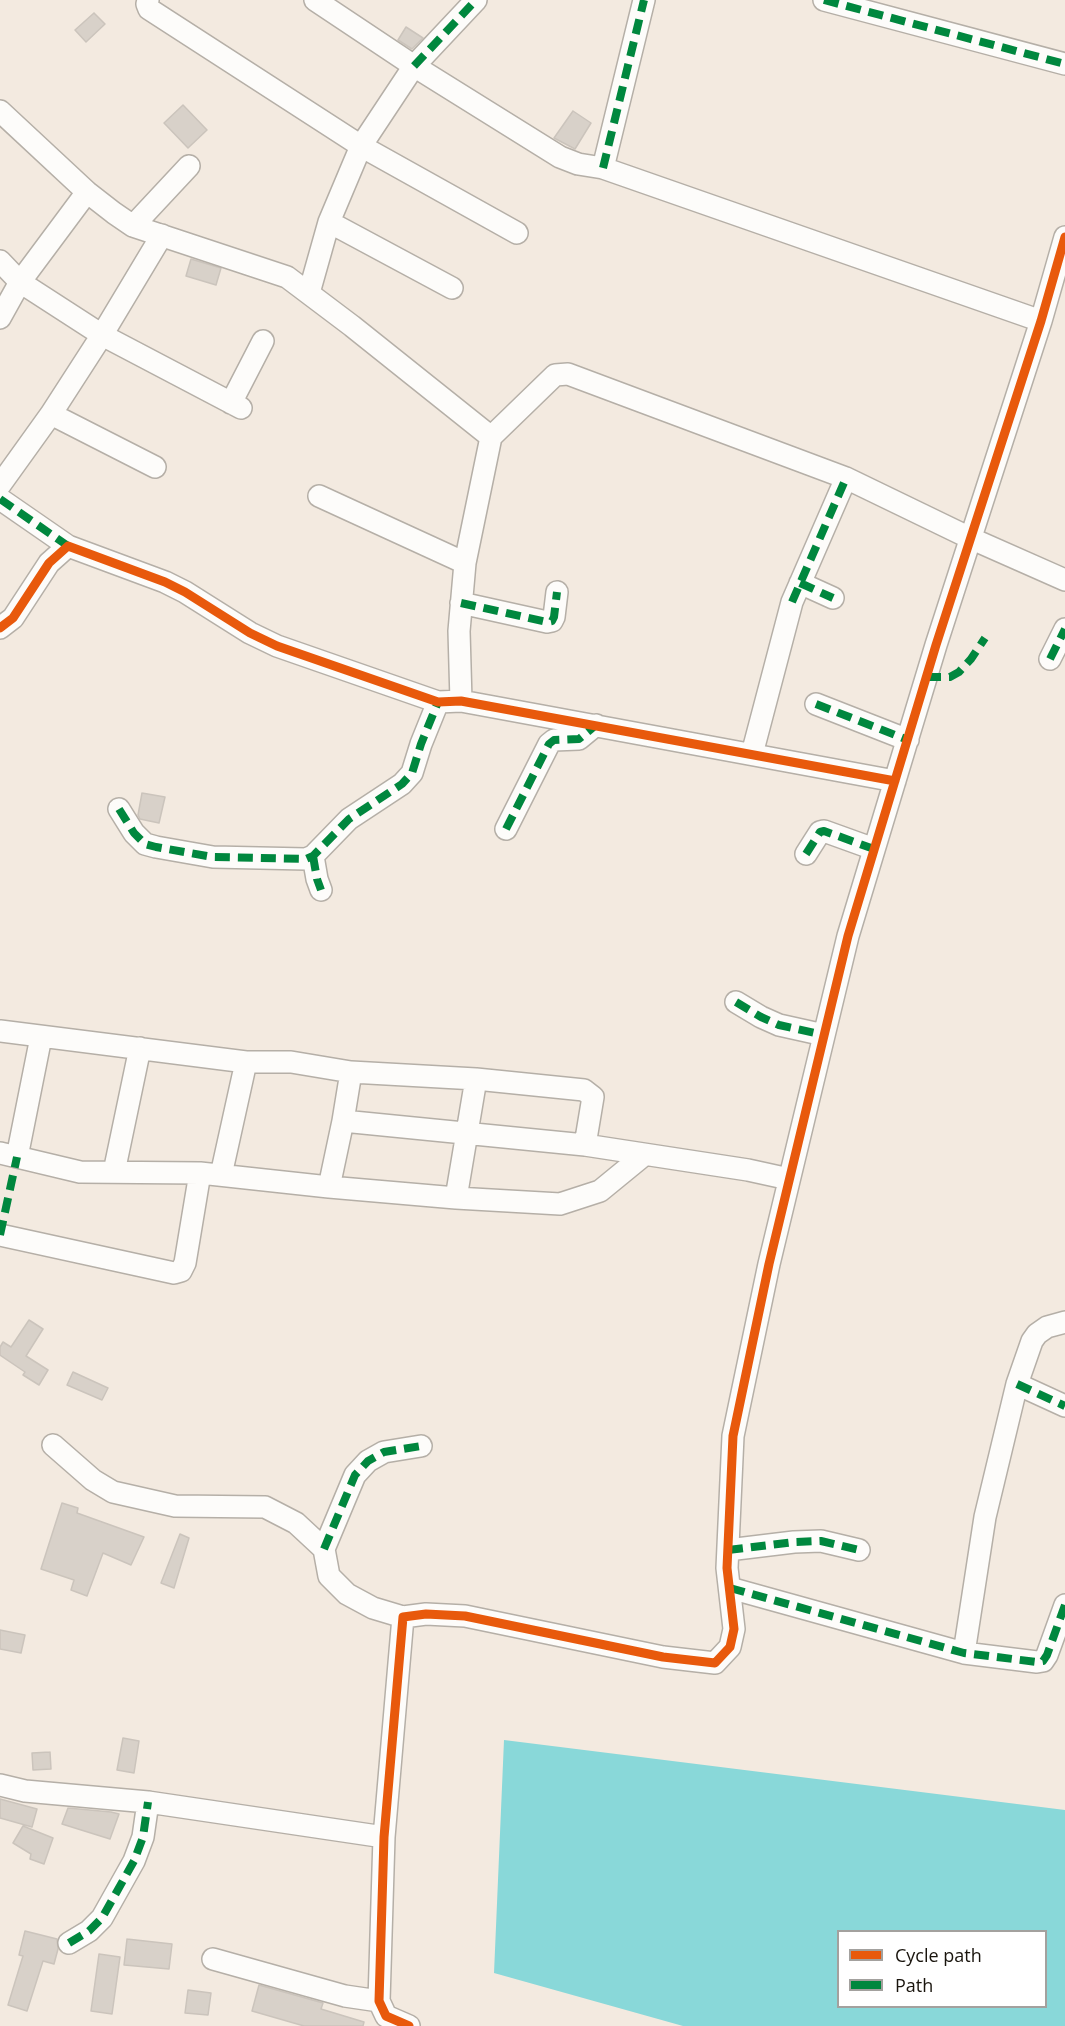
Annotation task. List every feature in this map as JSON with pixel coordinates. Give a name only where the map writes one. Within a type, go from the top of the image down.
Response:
[{"type":"street","points":[[148,0],[149,9],[362,146],[517,233]]},
{"type":"street","points":[[315,0],[414,66],[560,157],[578,164],[603,168],[1041,321]]},
{"type":"street","points":[[309,293],[329,222],[362,146],[414,66],[476,0]]},
{"type":"street","points":[[603,168],[644,0]]},
{"type":"street","points":[[824,0],[1065,64]]},
{"type":"street","points":[[0,111],[87,192],[133,226],[286,277],[491,437]]},
{"type":"street","points":[[133,226],[189,166]]},
{"type":"street","points":[[0,318],[20,282],[87,192]]},
{"type":"street","points":[[329,222],[452,288]]},
{"type":"street","points":[[0,485],[51,414],[162,235]]},
{"type":"street","points":[[421,1446],[384,1452],[368,1461],[355,1474],[324,1549],[329,1576],[347,1594],[373,1608],[403,1617],[426,1614],[465,1616],[663,1657],[715,1663],[730,1647],[734,1629],[727,1568],[733,1437],[768,1264],[848,936],[970,538],[1041,321],[1061,272],[1065,237]]},
{"type":"street","points":[[0,261],[20,282],[102,335],[236,406],[263,341]]},
{"type":"street","points":[[461,701],[459,631],[465,563],[491,437],[555,375],[562,373],[846,478],[970,538],[1065,580]]},
{"type":"street","points":[[51,414],[155,467]]},
{"type":"street","points":[[752,754],[792,602],[846,478]]},
{"type":"street","points":[[319,496],[465,563]]},
{"type":"street","points":[[0,499],[68,546],[165,582],[250,633],[277,646],[438,702],[461,701],[895,781]]},
{"type":"street","points":[[0,628],[13,618],[49,563],[68,546]]},
{"type":"street","points":[[800,583],[833,598]]},
{"type":"street","points":[[461,603],[547,622],[552,621],[554,616],[557,592]]},
{"type":"street","points":[[1050,659],[1065,629]]},
{"type":"street","points":[[119,809],[134,833],[146,844],[156,848],[213,857],[306,859],[313,856],[349,819],[402,784],[412,772],[438,702]]},
{"type":"street","points":[[816,705],[908,740]]},
{"type":"street","points":[[506,830],[549,744],[554,740],[579,739],[596,725]]},
{"type":"street","points":[[806,854],[820,832],[824,831],[874,849]]},
{"type":"street","points":[[313,856],[321,890]]},
{"type":"street","points":[[736,1002],[761,1017],[779,1024],[824,1035]]},
{"type":"street","points":[[0,1031],[246,1062],[291,1062],[351,1072],[476,1079],[584,1090],[593,1097],[585,1145]]},
{"type":"street","points":[[41,1037],[9,1155],[80,1172],[200,1173],[456,1198],[560,1204],[600,1191],[644,1155]]},
{"type":"street","points":[[114,1172],[140,1048]]},
{"type":"street","points":[[221,1175],[246,1062]]},
{"type":"street","points":[[329,1187],[351,1072]]},
{"type":"street","points":[[456,1198],[476,1079]]},
{"type":"street","points":[[343,1121],[585,1145],[748,1170],[789,1179]]},
{"type":"street","points":[[0,1235],[174,1273],[181,1271],[185,1263],[200,1173]]},
{"type":"street","points":[[964,1653],[985,1518],[1017,1384],[1036,1334],[1047,1327],[1065,1322]]},
{"type":"street","points":[[1017,1384],[1065,1406]]},
{"type":"street","points":[[53,1445],[93,1480],[113,1492],[175,1506],[265,1507],[296,1523],[324,1549]]},
{"type":"street","points":[[728,1550],[821,1541],[859,1550]]},
{"type":"street","points":[[730,1588],[964,1653],[1037,1662],[1043,1661],[1047,1655],[1065,1605]]},
{"type":"street","points":[[403,1617],[384,1837],[379,2001],[386,2016],[409,2026]]},
{"type":"street","points":[[0,1785],[25,1791],[148,1802],[384,1837]]},
{"type":"street","points":[[69,1943],[89,1931],[102,1918],[134,1861],[143,1837],[148,1802]]},
{"type":"street","points":[[213,1959],[345,1996],[379,2001]]},
{"type":"water","points":[[504,1740],[1065,1810],[1065,2026],[683,2026],[494,1973]]},
{"type":"building","points":[[94,13],[105,24],[86,42],[75,30]]},
{"type":"building","points":[[406,27],[423,38],[412,49],[398,40]]},
{"type":"building","points":[[183,105],[207,130],[188,148],[164,123]]},
{"type":"building","points":[[573,111],[591,123],[575,149],[554,138]]},
{"type":"building","points":[[191,259],[221,268],[216,285],[186,276]]},
{"type":"building","points":[[142,793],[165,797],[159,823],[140,819],[138,815]]},
{"type":"building","points":[[29,1320],[43,1329],[26,1356],[48,1370],[39,1385],[23,1375],[25,1372],[0,1355],[3,1342],[11,1347]]},
{"type":"building","points":[[73,1372],[108,1388],[102,1400],[67,1385]]},
{"type":"building","points":[[62,1503],[78,1508],[77,1513],[144,1537],[131,1565],[103,1553],[87,1596],[71,1590],[74,1580],[41,1569]]},
{"type":"building","points":[[180,1534],[189,1538],[174,1588],[161,1583]]},
{"type":"building","points":[[0,1630],[25,1635],[21,1653],[0,1649]]},
{"type":"building","points":[[123,1738],[139,1741],[134,1773],[117,1770]]},
{"type":"building","points":[[50,1752],[51,1769],[33,1770],[32,1753]]},
{"type":"building","points":[[0,1799],[37,1809],[32,1827],[0,1818]]},
{"type":"building","points":[[68,1808],[119,1814],[110,1839],[62,1824]]},
{"type":"building","points":[[23,1826],[53,1838],[44,1864],[30,1859],[31,1854],[13,1843]]},
{"type":"building","points":[[25,1931],[57,1939],[58,1949],[54,1964],[43,1961],[27,2011],[8,2005],[23,1956],[19,1955]]},
{"type":"building","points":[[127,1939],[172,1944],[169,1969],[124,1965]]},
{"type":"building","points":[[99,1954],[120,1957],[112,2014],[91,2011]]},
{"type":"building","points":[[259,1985],[323,2003],[321,2009],[364,2022],[363,2026],[304,2026],[252,2011]]},
{"type":"building","points":[[188,1990],[211,1993],[208,2015],[185,2013]]},
{"type":"marked path","points":[[414,66],[476,0]]},
{"type":"marked path","points":[[603,168],[644,0]]},
{"type":"marked path","points":[[824,0],[1065,64]]},
{"type":"marked path","points":[[792,602],[846,478]]},
{"type":"marked path","points":[[0,499],[68,546]]},
{"type":"marked path","points":[[800,583],[833,598]]},
{"type":"marked path","points":[[461,603],[547,622],[552,621],[554,617],[557,592]]},
{"type":"marked path","points":[[1050,659],[1065,629]]},
{"type":"marked path","points":[[926,677],[950,677],[959,672],[985,638]]},
{"type":"marked path","points":[[119,809],[134,833],[145,844],[156,847],[213,857],[306,859],[313,856],[349,819],[402,784],[412,773],[438,702]]},
{"type":"marked path","points":[[816,704],[908,740]]},
{"type":"marked path","points":[[506,829],[549,744],[554,740],[579,739],[596,725]]},
{"type":"marked path","points":[[806,854],[820,832],[824,831],[874,849]]},
{"type":"marked path","points":[[313,856],[321,890]]},
{"type":"marked path","points":[[736,1002],[779,1025],[824,1035]]},
{"type":"marked path","points":[[0,1235],[17,1157]]},
{"type":"marked path","points":[[1017,1384],[1065,1406]]},
{"type":"marked path","points":[[324,1549],[355,1475],[368,1461],[384,1452],[421,1446]]},
{"type":"marked path","points":[[728,1550],[821,1541],[859,1550]]},
{"type":"marked path","points":[[730,1588],[964,1653],[1037,1662],[1043,1661],[1047,1655],[1065,1605]]},
{"type":"marked path","points":[[69,1943],[89,1931],[102,1918],[134,1861],[143,1837],[148,1802]]},
{"type":"cycle path","points":[[409,2026],[386,2016],[379,2001],[384,1837],[403,1617],[426,1614],[465,1616],[663,1657],[715,1663],[730,1647],[734,1629],[727,1568],[733,1436],[769,1264],[848,936],[936,645],[1041,321],[1065,237]]},
{"type":"cycle path","points":[[0,628],[13,618],[49,563],[68,546],[165,582],[250,633],[277,646],[438,702],[461,701],[895,781]]}]
